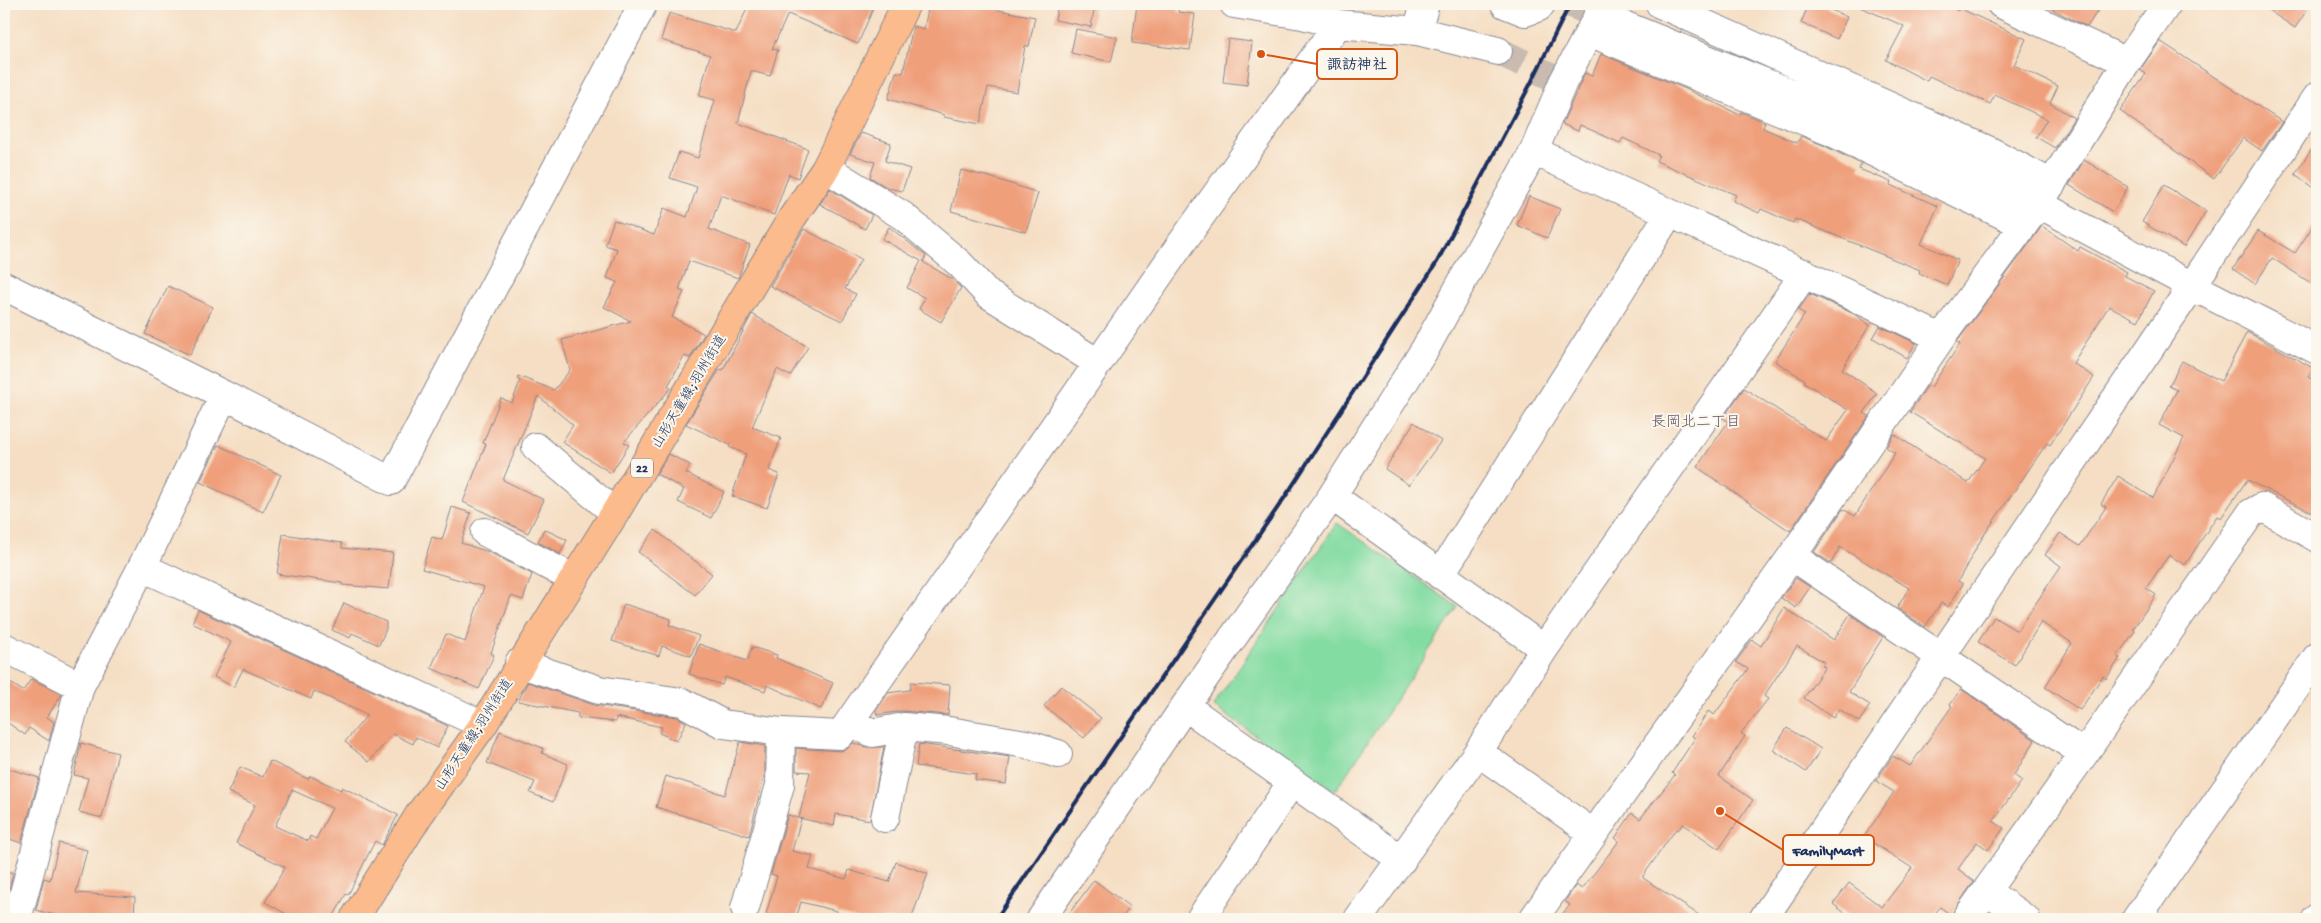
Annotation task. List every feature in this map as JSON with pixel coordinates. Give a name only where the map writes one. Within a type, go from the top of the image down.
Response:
[{"type":"main road","name":"山形天童線;羽州街道","points":[[354,919],[419,815],[483,725],[615,512],[792,218],[826,168],[906,4]]},
{"type":"street","points":[[4,286],[224,395],[391,481],[643,4]]},
{"type":"street","points":[[1234,4],[1302,15],[1338,24],[1417,30],[1498,51]]},
{"type":"street","points":[[1417,30],[1425,4]]},
{"type":"street","points":[[1505,4],[1525,12],[1539,7],[1541,4]]},
{"type":"street","points":[[1660,4],[1990,151],[2038,204]]},
{"type":"street","points":[[1532,919],[1792,556],[1941,338],[2038,204],[2127,62],[2167,4]]},
{"type":"street","points":[[2009,5],[2127,62]]},
{"type":"street","points":[[1041,919],[1185,706],[1332,496],[1425,349],[1534,150],[1563,82],[1589,32],[1610,13],[1855,119],[2038,204],[2317,350]]},
{"type":"street","points":[[520,663],[599,690],[682,702],[723,724],[780,732],[840,735],[1098,363],[1338,24]]},
{"type":"street","points":[[1589,32],[1830,131],[2038,204]]},
{"type":"street","points":[[1764,919],[2192,286],[2313,114]]},
{"type":"street","points":[[1534,150],[1669,214],[1805,273],[1941,338]]},
{"type":"street","points":[[826,168],[903,216],[960,264],[988,294],[1098,363]]},
{"type":"street","points":[[1440,575],[1669,214]]},
{"type":"street","points":[[1358,919],[1478,752],[1544,649],[1805,273]]},
{"type":"street","points":[[17,919],[80,686],[142,566],[224,395]]},
{"type":"street","points":[[536,447],[615,512]]},
{"type":"street","points":[[1332,496],[1544,649]]},
{"type":"street","points":[[1966,919],[2084,754],[2251,513],[2262,507],[2317,538]]},
{"type":"street","points":[[485,532],[574,578]]},
{"type":"street","points":[[1792,556],[2084,754]]},
{"type":"street","points":[[142,566],[483,725]]},
{"type":"street","points":[[4,647],[80,686]]},
{"type":"street","points":[[2136,919],[2317,657]]},
{"type":"street","points":[[1185,706],[1402,860]]},
{"type":"street","points":[[850,722],[873,733],[904,727],[949,731],[1026,744],[1058,754]]},
{"type":"street","points":[[884,818],[904,727]]},
{"type":"street","points":[[745,908],[780,785],[780,732]]},
{"type":"street","points":[[1478,752],[1594,834]]},
{"type":"street","points":[[1200,919],[1292,782]]},
{"type":"street","points":[[1986,891],[2026,919]]},
{"type":"green space","points":[[1337,523],[1458,607],[1335,791],[1213,706]]},
{"type":"building","points":[[749,4],[875,4],[858,44],[788,14],[772,49],[778,50],[770,76],[751,71],[738,123],[808,149],[798,178],[789,174],[774,215],[721,195],[709,229],[750,245],[738,278],[689,261],[679,290],[684,292],[672,317],[704,334],[690,358],[684,356],[668,386],[671,388],[624,442],[629,445],[611,473],[562,442],[573,425],[538,396],[503,480],[544,500],[528,533],[463,502],[486,444],[483,443],[501,398],[512,403],[520,381],[517,378],[518,376],[554,390],[570,370],[562,340],[631,321],[604,307],[617,282],[607,278],[617,249],[605,245],[614,220],[654,235],[664,208],[687,217],[697,187],[670,178],[679,152],[698,158],[715,100],[699,96],[710,55],[661,40],[669,13],[736,33]]},
{"type":"building","points":[[929,4],[967,4],[1035,17],[1029,46],[1025,46],[1017,92],[988,87],[980,124],[944,117],[944,115],[888,99],[896,72],[903,73],[913,26],[924,29]]},
{"type":"building","points":[[1058,4],[1095,4],[1091,27],[1055,20]]},
{"type":"building","points":[[1137,4],[1180,4],[1178,12],[1195,14],[1190,50],[1132,43]]},
{"type":"building","points":[[1809,4],[1818,4],[1847,17],[1837,39],[1801,23]]},
{"type":"building","points":[[1853,4],[1943,4],[1958,11],[1959,8],[2026,39],[2014,65],[2058,86],[2050,103],[2074,118],[2055,148],[2036,137],[2047,119],[1995,95],[1990,104],[1929,76],[1927,81],[1886,60],[1904,26]]},
{"type":"building","points":[[2042,4],[2102,4],[2087,27]]},
{"type":"building","points":[[2259,4],[2311,4],[2295,28]]},
{"type":"building","points":[[1076,29],[1117,37],[1111,62],[1071,53]]},
{"type":"building","points":[[1228,39],[1252,42],[1247,85],[1223,82]]},
{"type":"building","points":[[2160,41],[2282,122],[2262,151],[2243,138],[2214,179],[2120,111],[2146,74],[2140,70]]},
{"type":"building","points":[[1601,54],[1686,89],[1740,115],[1741,112],[1765,122],[1763,128],[1797,143],[1801,136],[1823,145],[1861,164],[1859,169],[1891,182],[1890,185],[1938,206],[1921,244],[1958,260],[1947,285],[1919,273],[1920,270],[1795,219],[1793,223],[1761,209],[1759,213],[1733,201],[1736,195],[1656,161],[1659,155],[1623,138],[1620,143],[1580,125],[1578,131],[1562,124],[1585,73],[1592,76]]},
{"type":"building","points":[[861,133],[891,143],[885,161],[910,169],[902,191],[888,188],[870,177],[875,162],[850,154]]},
{"type":"building","points":[[2317,141],[2317,190],[2295,174]]},
{"type":"building","points":[[2084,160],[2128,187],[2113,212],[2069,185]]},
{"type":"building","points":[[961,170],[990,177],[1038,193],[1026,232],[951,211]]},
{"type":"building","points":[[2164,185],[2206,211],[2184,247],[2142,222]]},
{"type":"building","points":[[830,189],[872,215],[865,229],[820,204]]},
{"type":"building","points":[[1529,196],[1560,209],[1547,238],[1517,225]]},
{"type":"building","points":[[2317,220],[2317,287],[2272,258],[2255,284],[2233,269],[2258,231],[2295,253]]},
{"type":"building","points":[[2042,226],[2078,251],[2080,247],[2127,272],[2125,276],[2154,291],[2138,321],[2109,306],[2073,363],[2094,377],[2050,445],[2047,443],[1982,538],[1958,581],[1963,584],[1948,607],[1941,603],[1925,627],[1897,608],[1909,588],[1840,547],[1831,563],[1814,552],[1843,509],[1855,516],[1895,453],[1886,447],[1894,434],[1968,483],[1985,458],[1910,412],[1928,385],[1931,387],[1960,344],[1957,342]]},
{"type":"building","points":[[889,227],[926,256],[923,262],[952,279],[961,288],[941,322],[919,309],[925,298],[907,288],[921,261],[882,239]]},
{"type":"building","points":[[804,229],[861,259],[845,289],[856,294],[842,321],[770,286]]},
{"type":"building","points":[[168,286],[213,307],[190,355],[145,334]]},
{"type":"building","points":[[1810,294],[1854,314],[1870,325],[1842,369],[1877,393],[1864,413],[1869,416],[1790,531],[1697,467],[1728,422],[1723,418],[1744,388],[1826,441],[1848,410],[1775,361],[1805,314],[1798,310]]},
{"type":"building","points":[[752,314],[808,347],[790,376],[777,369],[752,427],[781,438],[769,470],[779,474],[767,508],[732,496],[746,454],[686,424],[720,369],[723,370]]},
{"type":"building","points":[[1880,326],[1916,343],[1907,358],[1873,338]]},
{"type":"building","points":[[2247,332],[2313,368],[2308,377],[2317,382],[2317,515],[2247,480],[2221,518],[2217,516],[2185,565],[2169,555],[2146,588],[2156,595],[2133,629],[2135,631],[2117,656],[2120,658],[2106,679],[2103,676],[2080,710],[2045,687],[2072,643],[2041,622],[2015,665],[1978,642],[1994,617],[2017,631],[2061,566],[2045,555],[2060,533],[2080,546],[2106,507],[2101,504],[2118,476],[2153,498],[2184,438],[2159,425],[2177,390],[2169,386],[2182,361],[2221,381]]},
{"type":"building","points":[[1414,422],[1441,441],[1409,485],[1385,469]]},
{"type":"building","points":[[218,445],[281,475],[263,512],[200,482]]},
{"type":"building","points":[[669,454],[690,465],[686,473],[724,492],[711,518],[678,502],[684,489],[656,474]]},
{"type":"building","points":[[452,507],[471,513],[461,543],[489,552],[532,574],[523,600],[511,596],[491,653],[494,655],[479,689],[431,668],[446,634],[465,642],[484,587],[422,569],[432,537],[442,540]]},
{"type":"building","points":[[544,529],[567,540],[560,554],[538,542]]},
{"type":"building","points":[[655,530],[712,574],[695,595],[638,552]]},
{"type":"building","points":[[283,534],[342,543],[342,548],[393,553],[389,589],[342,585],[342,583],[277,574]]},
{"type":"building","points":[[1796,578],[1810,587],[1796,608],[1781,598]]},
{"type":"building","points":[[344,603],[386,622],[386,629],[379,645],[352,633],[350,638],[332,630]]},
{"type":"building","points":[[624,604],[671,619],[669,625],[699,636],[691,656],[662,646],[659,656],[612,641]]},
{"type":"building","points":[[1784,608],[1834,640],[1850,614],[1883,637],[1849,692],[1870,705],[1859,722],[1839,709],[1833,718],[1804,698],[1825,667],[1822,665],[1824,662],[1797,646],[1764,696],[1768,699],[1741,733],[1745,736],[1719,776],[1753,800],[1719,849],[1683,824],[1678,830],[1676,829],[1643,876],[1643,878],[1705,919],[1558,919],[1570,905],[1565,901],[1576,885],[1582,889],[1619,841],[1615,838],[1632,813],[1640,819],[1675,775],[1672,773],[1695,738],[1692,736],[1708,711],[1714,715],[1748,669],[1736,662],[1752,640],[1761,646]]},
{"type":"building","points":[[198,610],[448,726],[437,748],[416,737],[413,744],[393,734],[369,762],[345,742],[367,715],[314,691],[311,699],[243,669],[234,687],[214,677],[231,642],[192,623]]},
{"type":"building","points":[[699,644],[747,661],[752,647],[777,655],[776,658],[833,683],[821,709],[767,685],[765,691],[725,677],[722,685],[689,674]]},
{"type":"building","points":[[4,679],[23,691],[31,679],[62,694],[47,717],[54,722],[49,741],[29,728],[25,735],[4,720]]},
{"type":"building","points":[[528,682],[594,705],[677,717],[686,722],[677,741],[659,733],[662,727],[616,717],[616,722],[578,718],[578,713],[518,701]]},
{"type":"building","points":[[911,682],[950,685],[948,715],[902,711],[877,715],[876,711],[888,693],[910,690]]},
{"type":"building","points":[[1061,686],[1101,718],[1084,738],[1044,706]]},
{"type":"building","points":[[1961,689],[2035,740],[2014,775],[2022,781],[1993,821],[2004,828],[1988,850],[1977,842],[1958,869],[1974,881],[1951,915],[1940,907],[1931,919],[1853,919],[1833,904],[1849,883],[1882,907],[1912,868],[1864,837],[1894,792],[1876,781],[1893,756],[1910,766],[1952,706],[1950,705]]},
{"type":"building","points":[[1787,728],[1821,749],[1806,772],[1773,750]]},
{"type":"building","points":[[500,731],[543,748],[542,753],[568,764],[553,802],[530,793],[535,782],[487,763]]},
{"type":"building","points":[[740,742],[765,746],[765,773],[749,836],[656,807],[666,776],[725,795]]},
{"type":"building","points":[[81,743],[118,753],[102,818],[79,812],[88,778],[74,775]]},
{"type":"building","points":[[853,743],[867,747],[884,747],[870,820],[836,814],[834,826],[799,818],[810,772],[796,771],[796,748],[840,751],[847,749]]},
{"type":"building","points":[[919,744],[1010,757],[1006,784],[975,780],[976,774],[916,766]]},
{"type":"building","points":[[270,761],[308,779],[310,776],[341,790],[342,787],[398,815],[382,845],[375,841],[348,895],[346,894],[332,919],[295,919],[265,902],[285,867],[236,843],[255,805],[228,792],[240,767],[263,777]],"holes":[[[292,790],[332,808],[316,839],[310,836],[308,841],[275,826]]]},
{"type":"building","points":[[4,767],[39,778],[21,843],[4,837]]},
{"type":"building","points":[[788,815],[801,819],[792,851],[813,856],[809,869],[846,879],[849,870],[889,882],[896,862],[928,874],[911,919],[858,919],[836,913],[837,911],[801,902],[796,919],[783,919],[766,914],[777,876],[771,874]]},
{"type":"building","points":[[59,843],[87,850],[76,893],[135,897],[134,919],[71,919],[36,910],[44,878],[50,880]]},
{"type":"building","points":[[4,870],[13,873],[6,901],[4,901]]},
{"type":"building","points":[[1094,880],[1130,907],[1121,919],[1065,919]]},
{"type":"tunnel","points":[[1571,4],[1616,22]]},
{"type":"tunnel","points":[[1498,51],[1563,82]]},
{"type":"railway","points":[[996,919],[1289,491],[1437,262],[1531,83],[1570,4]]},
{"type":"place","name":"諏訪神社","points":[[1261,54]]},
{"type":"place","name":"FamilyMart","points":[[1720,811]]},
{"type":"district","name":"長岡北二丁目","points":[[1696,421]]}]
